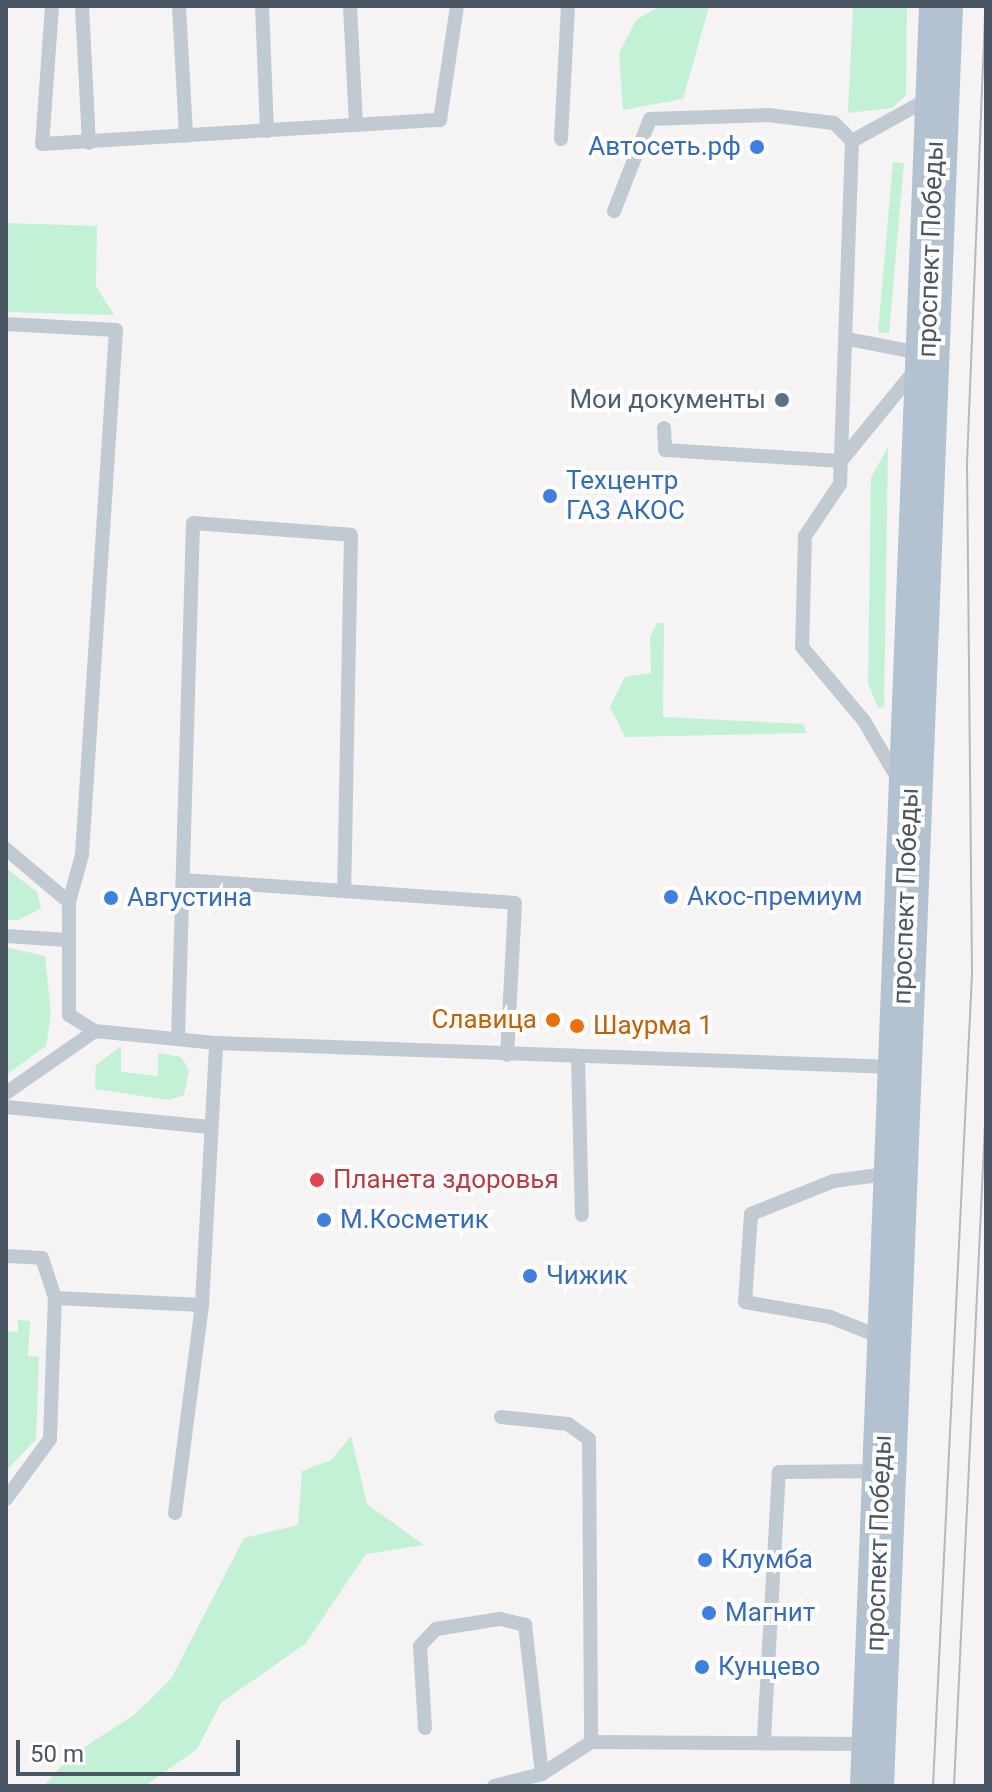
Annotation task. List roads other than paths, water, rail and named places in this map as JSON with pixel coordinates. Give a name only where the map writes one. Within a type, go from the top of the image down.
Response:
[{"type":"main road","name":"проспект Победы","points":[[872,1765],[879,1471],[888,1340],[941,6]]},
{"type":"lane","points":[[52,6],[42,144],[440,120],[457,6]]},
{"type":"lane","points":[[82,6],[89,143]]},
{"type":"lane","points":[[179,6],[186,136]]},
{"type":"lane","points":[[262,6],[267,131]]},
{"type":"lane","points":[[350,6],[356,125]]},
{"type":"lane","points":[[561,139],[568,6]]},
{"type":"lane","points":[[852,141],[938,94]]},
{"type":"lane","points":[[614,211],[650,119],[768,115],[834,123],[852,141],[848,339],[840,484],[805,536],[802,647],[864,721],[910,800]]},
{"type":"lane","points":[[6,324],[116,330],[82,855],[69,902],[69,1015],[95,1031],[216,1043],[899,1068]]},
{"type":"lane","points":[[840,461],[927,355],[848,339]]},
{"type":"lane","points":[[664,428],[665,450],[840,461]]},
{"type":"lane","points":[[178,1038],[193,523],[351,535],[344,891]]},
{"type":"lane","points":[[6,849],[69,902]]},
{"type":"lane","points":[[183,880],[515,903],[507,1055]]},
{"type":"lane","points":[[6,936],[67,940]]},
{"type":"lane","points":[[6,1093],[95,1031]]},
{"type":"lane","points":[[175,1513],[202,1305],[216,1043]]},
{"type":"lane","points":[[578,1056],[582,1215]]},
{"type":"lane","points":[[6,1107],[210,1127]]},
{"type":"lane","points":[[888,1340],[830,1317],[745,1302],[751,1214],[834,1181],[893,1173]]},
{"type":"lane","points":[[6,1256],[42,1258],[55,1298],[50,1439],[6,1499]]},
{"type":"lane","points":[[55,1298],[202,1305]]},
{"type":"lane","points":[[501,1417],[568,1424],[589,1439],[591,1742]]},
{"type":"lane","points":[[764,1738],[779,1472],[879,1471]]},
{"type":"lane","points":[[425,1728],[420,1646],[436,1629],[500,1619],[525,1625],[542,1774]]},
{"type":"lane","points":[[494,1786],[542,1774],[591,1742],[764,1738],[872,1765]]},
{"type":"tram line","points":[[933,1786],[972,973],[967,463],[985,6]]},
{"type":"tram line","points":[[954,1786],[986,1103]]},
{"type":"place","name":"Автосеть.рф","points":[[757,147]]},
{"type":"place","name":"Мои документы","points":[[782,400]]},
{"type":"place","name":"Техцентр ГАЗ АКОС","points":[[550,496]]},
{"type":"place","name":"Акос-премиум","points":[[671,897]]},
{"type":"place","name":"Августина","points":[[111,898]]},
{"type":"place","name":"Славица","points":[[553,1020]]},
{"type":"place","name":"Шаурма 1","points":[[577,1026]]},
{"type":"place","name":"Планета здоровья","points":[[317,1180]]},
{"type":"place","name":"М.Косметик","points":[[324,1220]]},
{"type":"place","name":"Чижик","points":[[530,1276]]},
{"type":"place","name":"Клумба","points":[[705,1560]]},
{"type":"place","name":"Магнит","points":[[709,1613]]},
{"type":"place","name":"Кунцево","points":[[702,1667]]}]
